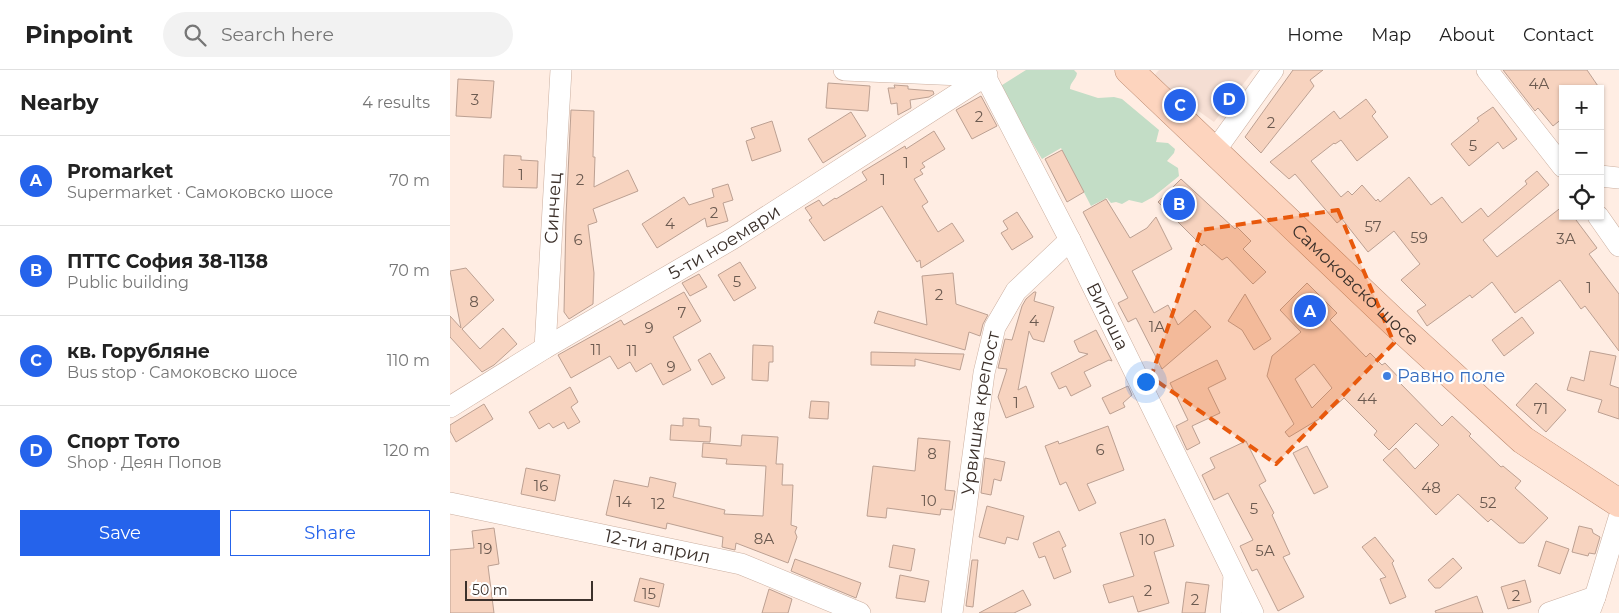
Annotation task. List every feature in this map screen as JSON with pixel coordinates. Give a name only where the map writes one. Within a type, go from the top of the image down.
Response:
[{"type":"main road","name":"Самоковско шосе","points":[[1129,70],[1394,322],[1523,440],[1619,503]]},
{"type":"street","name":"Синчец","points":[[545,348],[561,70]]},
{"type":"street","points":[[844,70],[990,73]]},
{"type":"street","points":[[1214,152],[1273,70]]},
{"type":"street","points":[[1487,70],[1559,162]]},
{"type":"street","name":"5-ти ноември","points":[[450,407],[545,348],[732,239],[990,73]]},
{"type":"street","name":"Витоша","points":[[990,73],[1253,613]]},
{"type":"street","points":[[1604,176],[1619,178]]},
{"type":"street","points":[[1601,220],[1619,246]]},
{"type":"street","name":"Урвишка крепост","points":[[952,613],[984,373],[995,327],[1016,291],[1070,240]]},
{"type":"street","name":"12-ти април","points":[[450,503],[742,564],[860,613]]},
{"type":"street","points":[[1549,613],[1592,605],[1619,518]]},
{"type":"street","points":[[1231,613],[1234,575]]},
{"type":"highlighted area","points":[[1338,210],[1394,343],[1276,464],[1151,377],[1201,230]]},
{"type":"shaded area","points":[[1159,70],[1254,70],[1214,122],[1152,78]]},
{"type":"green space","points":[[1026,70],[1074,70],[1077,73],[1070,89],[1098,98],[1114,97],[1122,99],[1159,130],[1156,142],[1168,143],[1175,149],[1167,161],[1178,168],[1179,176],[1153,197],[1142,203],[1129,200],[1122,204],[1111,203],[1107,198],[1091,206],[1061,148],[1042,159],[999,87]]},
{"type":"building","points":[[1293,70],[1323,70],[1310,80],[1314,86],[1261,153],[1245,137]]},
{"type":"building","points":[[1503,70],[1587,70],[1597,85],[1559,85],[1559,121],[1553,126],[1538,108],[1535,111]]},
{"type":"building","points":[[458,79],[494,81],[491,118],[456,116]]},
{"type":"building","points":[[828,83],[870,86],[868,111],[826,108]]},
{"type":"building","points":[[894,85],[908,86],[908,89],[933,91],[934,94],[929,97],[910,100],[911,108],[898,115],[897,103],[891,104],[888,88],[895,88]]},
{"type":"building","points":[[981,96],[997,126],[972,139],[956,110]]},
{"type":"building","points":[[1366,99],[1376,112],[1372,116],[1388,137],[1357,161],[1341,140],[1334,143],[1311,161],[1341,197],[1348,191],[1352,195],[1362,185],[1376,201],[1378,199],[1380,202],[1409,177],[1431,205],[1442,197],[1462,223],[1481,208],[1488,217],[1527,184],[1525,181],[1537,171],[1549,185],[1483,240],[1497,257],[1559,209],[1559,220],[1576,220],[1597,248],[1589,254],[1619,294],[1619,351],[1585,306],[1581,309],[1560,280],[1515,313],[1492,282],[1472,298],[1470,295],[1427,326],[1417,311],[1426,305],[1401,280],[1420,264],[1394,231],[1368,252],[1342,219],[1337,223],[1295,174],[1289,179],[1270,162],[1334,111],[1340,119]]},
{"type":"building","points":[[1493,107],[1517,139],[1503,149],[1498,142],[1469,166],[1451,144],[1479,121],[1477,118]]},
{"type":"building","points":[[571,110],[594,111],[594,187],[628,170],[638,191],[593,209],[597,222],[588,225],[594,273],[593,304],[569,319],[564,312]]},
{"type":"building","points":[[851,112],[866,136],[823,163],[808,139]]},
{"type":"building","points":[[772,121],[781,151],[752,161],[746,141],[755,138],[751,128]]},
{"type":"building","points":[[934,131],[945,149],[922,163],[925,167],[920,170],[923,174],[914,179],[928,202],[922,206],[938,232],[952,223],[964,241],[921,268],[920,260],[917,262],[882,206],[824,241],[809,220],[812,218],[805,208],[819,200],[823,206],[836,199],[867,180],[862,172],[905,146],[906,149]]},
{"type":"building","points":[[1062,150],[1084,192],[1067,202],[1045,159]]},
{"type":"building","points":[[504,155],[521,156],[521,160],[538,161],[537,188],[503,187]]},
{"type":"building","points":[[1181,179],[1235,229],[1237,227],[1251,241],[1243,249],[1266,272],[1253,284],[1227,257],[1222,260],[1204,244],[1202,246],[1158,202]]},
{"type":"building","points":[[728,184],[733,200],[723,203],[728,221],[707,227],[705,218],[657,248],[642,224],[684,197],[689,205],[714,197],[712,189]]},
{"type":"building","points":[[1106,199],[1130,238],[1147,228],[1156,217],[1172,249],[1132,271],[1154,313],[1168,305],[1178,325],[1195,310],[1211,327],[1162,369],[1136,318],[1128,322],[1118,303],[1128,298],[1083,212]]},
{"type":"building","points":[[1017,212],[1033,237],[1012,250],[1001,233],[1008,229],[1003,221]]},
{"type":"building","points":[[740,262],[756,288],[734,301],[718,275]]},
{"type":"building","points":[[466,268],[494,300],[462,329],[480,349],[503,328],[517,344],[494,365],[482,372],[450,337],[450,316],[461,328],[450,271]]},
{"type":"building","points":[[953,273],[956,304],[988,315],[980,336],[969,332],[965,350],[874,323],[878,311],[927,325],[922,276]]},
{"type":"building","points":[[699,274],[707,287],[690,296],[682,283]]},
{"type":"building","points":[[1307,283],[1337,313],[1330,320],[1366,357],[1370,353],[1382,365],[1385,363],[1402,381],[1400,383],[1442,426],[1452,416],[1471,434],[1469,436],[1501,467],[1503,466],[1521,481],[1515,488],[1548,518],[1524,543],[1519,543],[1491,519],[1488,522],[1458,494],[1436,515],[1383,460],[1396,448],[1415,469],[1439,445],[1416,423],[1389,450],[1374,435],[1377,431],[1344,398],[1324,416],[1289,437],[1285,432],[1294,424],[1267,376],[1272,356],[1301,332],[1280,310]],"holes":[[[1314,364],[1332,388],[1312,408],[1295,379]]]},
{"type":"building","points":[[684,292],[701,321],[673,337],[691,370],[663,385],[651,363],[636,372],[630,362],[618,369],[610,356],[571,378],[558,355],[621,320],[624,325]]},
{"type":"building","points":[[1036,292],[1034,301],[1054,307],[1044,342],[1033,339],[1029,331],[1018,390],[1026,386],[1034,407],[1006,418],[998,397],[1007,369],[998,368],[1005,339],[1012,340],[1022,306],[1026,299]]},
{"type":"building","points":[[1245,294],[1271,339],[1254,350],[1242,330],[1228,321]]},
{"type":"building","points":[[1522,317],[1534,333],[1504,356],[1492,340]]},
{"type":"building","points":[[1096,330],[1112,361],[1109,360],[1084,372],[1091,386],[1071,396],[1066,386],[1059,389],[1051,373],[1088,354],[1079,352],[1074,341]]},
{"type":"building","points":[[753,345],[773,346],[773,362],[769,362],[768,381],[752,380]]},
{"type":"building","points":[[1590,351],[1616,356],[1610,385],[1619,388],[1619,419],[1598,412],[1602,400],[1567,390],[1571,377],[1584,381]]},
{"type":"building","points":[[871,352],[964,354],[960,370],[915,359],[915,366],[871,365]]},
{"type":"building","points":[[710,353],[725,378],[712,385],[698,360]]},
{"type":"building","points":[[1217,360],[1226,379],[1208,388],[1220,413],[1192,426],[1200,443],[1187,450],[1176,426],[1188,420],[1170,383]]},
{"type":"building","points":[[1536,383],[1566,410],[1546,432],[1516,405]]},
{"type":"building","points":[[1128,386],[1132,395],[1123,403],[1125,407],[1110,414],[1102,398]]},
{"type":"building","points":[[570,387],[578,402],[571,407],[580,422],[568,429],[564,422],[553,428],[549,423],[539,429],[529,412]]},
{"type":"building","points":[[811,401],[829,402],[828,419],[809,418]]},
{"type":"building","points":[[484,404],[493,419],[456,442],[450,431],[450,425]]},
{"type":"building","points":[[683,418],[699,419],[699,426],[711,427],[710,442],[670,440],[671,425],[683,426]]},
{"type":"building","points":[[1108,426],[1124,470],[1087,484],[1096,503],[1079,511],[1066,482],[1060,485],[1045,446],[1058,441],[1059,444]]},
{"type":"building","points":[[742,435],[778,437],[776,464],[783,464],[782,485],[793,485],[791,525],[797,527],[795,532],[797,537],[788,563],[736,543],[735,550],[722,547],[723,537],[667,523],[666,529],[606,515],[614,480],[648,487],[650,477],[676,483],[673,497],[725,510],[724,514],[763,516],[766,466],[726,464],[727,459],[702,457],[703,443],[741,446]]},
{"type":"building","points":[[918,438],[950,441],[945,490],[955,491],[952,510],[941,509],[940,515],[887,508],[886,518],[867,516],[873,466],[915,471]]},
{"type":"building","points":[[1246,441],[1266,481],[1259,485],[1274,513],[1272,515],[1290,554],[1283,557],[1304,597],[1278,611],[1257,569],[1252,571],[1240,546],[1253,540],[1228,493],[1214,500],[1202,475],[1215,468],[1210,458]]},
{"type":"building","points":[[1307,446],[1328,487],[1314,494],[1293,453]]},
{"type":"building","points":[[985,458],[1005,462],[1001,481],[994,479],[991,495],[981,493]]},
{"type":"building","points":[[526,468],[560,475],[555,501],[521,494]]},
{"type":"building","points":[[987,506],[1024,516],[1018,540],[1007,537],[1005,544],[979,537]]},
{"type":"building","points":[[1165,519],[1174,546],[1154,552],[1169,603],[1138,612],[1133,596],[1109,603],[1103,585],[1134,576],[1120,533]]},
{"type":"building","points":[[1579,526],[1592,529],[1593,533],[1600,537],[1595,554],[1589,553],[1588,556],[1572,552]]},
{"type":"building","points":[[494,528],[499,564],[488,566],[494,613],[450,613],[450,550],[474,548],[472,531]]},
{"type":"building","points":[[1059,531],[1066,546],[1062,548],[1071,572],[1054,579],[1045,556],[1039,558],[1033,543]]},
{"type":"building","points":[[1375,537],[1394,561],[1392,563],[1406,597],[1390,604],[1380,579],[1386,577],[1362,547]]},
{"type":"building","points":[[1546,541],[1569,549],[1560,574],[1538,566]]},
{"type":"building","points":[[893,545],[915,549],[911,571],[889,567]]},
{"type":"building","points":[[1453,558],[1462,568],[1440,588],[1435,588],[1428,580]]},
{"type":"building","points":[[795,559],[861,583],[856,598],[791,571]]},
{"type":"building","points":[[972,560],[978,560],[973,607],[966,606]]},
{"type":"building","points":[[900,575],[929,581],[925,602],[896,598]]},
{"type":"building","points":[[640,578],[664,584],[659,607],[634,601]]},
{"type":"building","points":[[1525,580],[1531,602],[1508,609],[1501,587]]},
{"type":"building","points":[[1186,582],[1209,585],[1205,613],[1182,613]]},
{"type":"building","points":[[769,589],[792,599],[788,613],[762,613]]},
{"type":"building","points":[[1023,590],[1031,605],[1014,613],[979,613]]},
{"type":"building","points":[[1477,596],[1483,613],[1436,613],[1435,611]]},
{"type":"place","name":"Спорт Тото","points":[[1229,99]]},
{"type":"place","name":"кв. Горубляне","points":[[1180,105]]},
{"type":"place","name":"ПТТС София 38-1138","points":[[1179,204]]},
{"type":"place","name":"Promarket","points":[[1310,311]]},
{"type":"place","name":"Равно поле","points":[[1387,376]]}]
